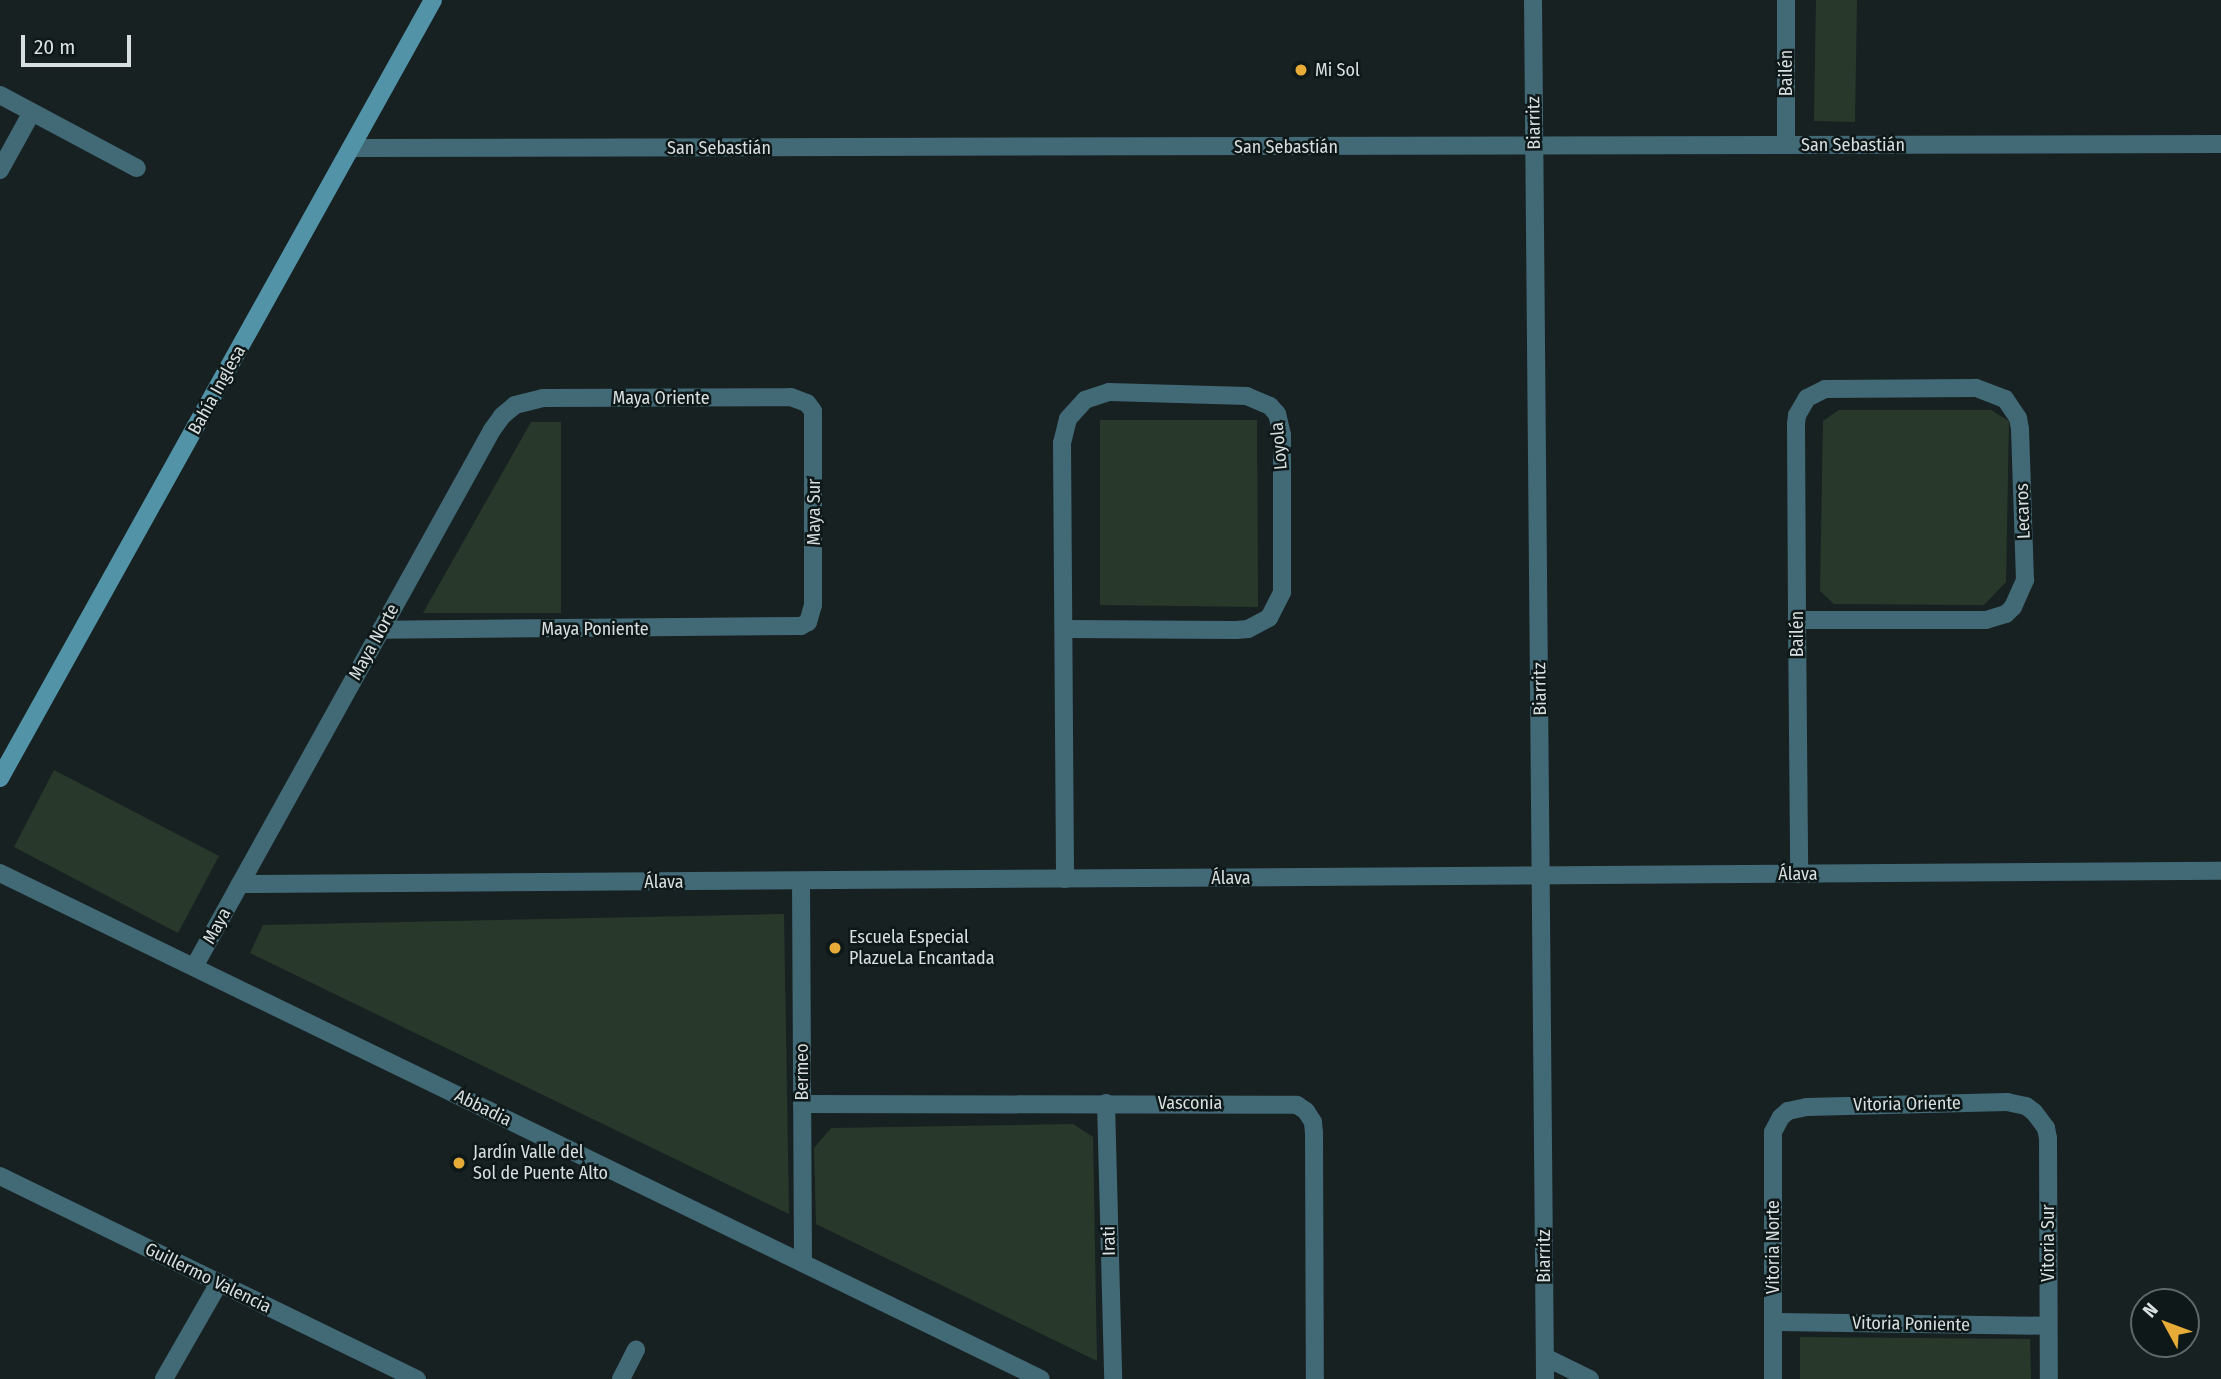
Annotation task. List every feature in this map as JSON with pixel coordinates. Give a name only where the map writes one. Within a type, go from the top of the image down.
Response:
[{"type":"street","name":"Bahía Inglesa","points":[[0,778],[433,0]]},
{"type":"street","name":"Biarritz","points":[[1533,0],[1545,1379]]},
{"type":"street","name":"Bailén","points":[[1786,0],[1786,145]]},
{"type":"street","points":[[0,95],[137,168]]},
{"type":"street","points":[[0,170],[32,112]]},
{"type":"street","name":"San Sebastián","points":[[351,148],[2221,144]]},
{"type":"street","name":"Lecaros","points":[[1797,620],[1986,620],[2006,614],[2013,607],[2025,580],[2020,429],[2018,418],[2005,399],[1976,388],[1825,388],[1807,398]]},
{"type":"street","name":"Loyola","points":[[1063,629],[1236,630],[1248,629],[1269,618],[1282,592],[1282,435],[1277,414],[1270,406],[1247,396],[1110,392],[1085,400],[1076,409],[1064,430],[1062,443],[1063,629],[1065,879]]},
{"type":"street","name":"Maya Oriente","points":[[515,405],[543,398],[791,397],[807,403]]},
{"type":"street","name":"Bailén","points":[[1799,874],[1796,424],[1797,415],[1807,398]]},
{"type":"street","name":"Maya Sur","points":[[807,403],[815,420],[813,605],[808,622]]},
{"type":"street","name":"Maya Norte","points":[[240,884],[492,430],[515,405]]},
{"type":"street","name":"Maya Poniente","points":[[381,630],[793,628],[808,622]]},
{"type":"street","name":"Álava","points":[[240,884],[2221,871]]},
{"type":"street","name":"Abbadia","points":[[0,873],[1041,1379]]},
{"type":"street","name":"Bermeo","points":[[801,881],[803,1263]]},
{"type":"street","name":"Maya","points":[[194,967],[240,884]]},
{"type":"street","name":"Vitoria Oriente","points":[[1781,1117],[1788,1111],[1807,1107],[2007,1102],[2026,1106],[2034,1112]]},
{"type":"street","name":"Irati","points":[[1106,1103],[1113,1379]]},
{"type":"street","name":"Vasconia","points":[[802,1104],[1285,1103],[1306,1111],[1313,1122],[1314,1133],[1315,1379]]},
{"type":"street","name":"Vitoria Sur","points":[[2034,1112],[2041,1119],[2048,1138],[2049,1379]]},
{"type":"street","name":"Vitoria Norte","points":[[1773,1379],[1773,1132],[1781,1117]]},
{"type":"street","name":"Guillermo Valencia","points":[[0,1176],[417,1379]]},
{"type":"street","points":[[164,1379],[219,1283]]},
{"type":"street","name":"Vitoria Poniente","points":[[1773,1322],[2048,1326]]},
{"type":"street","points":[[621,1379],[636,1350]]},
{"type":"street","points":[[1545,1357],[1590,1379]]},
{"type":"green space","points":[[1816,0],[1857,0],[1855,122],[1814,121]]},
{"type":"green space","points":[[1839,410],[1991,410],[2009,421],[2006,582],[1984,605],[1834,604],[1820,591],[1823,421]]},
{"type":"green space","points":[[1100,420],[1257,420],[1258,607],[1100,605]]},
{"type":"green space","points":[[531,422],[561,422],[561,613],[423,613]]},
{"type":"green space","points":[[54,770],[219,856],[178,933],[14,847]]},
{"type":"green space","points":[[784,914],[789,1214],[250,953],[263,925]]},
{"type":"green space","points":[[1073,1124],[1093,1137],[1097,1361],[816,1224],[814,1148],[831,1128]]},
{"type":"green space","points":[[1800,1337],[2030,1339],[2031,1379],[1800,1379]]},
{"type":"place","name":"Mi Sol","points":[[1301,70]]},
{"type":"place","name":"Escuela Especial PlazueLa Encantada","points":[[835,948]]},
{"type":"place","name":"Jardín Valle del Sol de Puente Alto","points":[[459,1163]]}]
